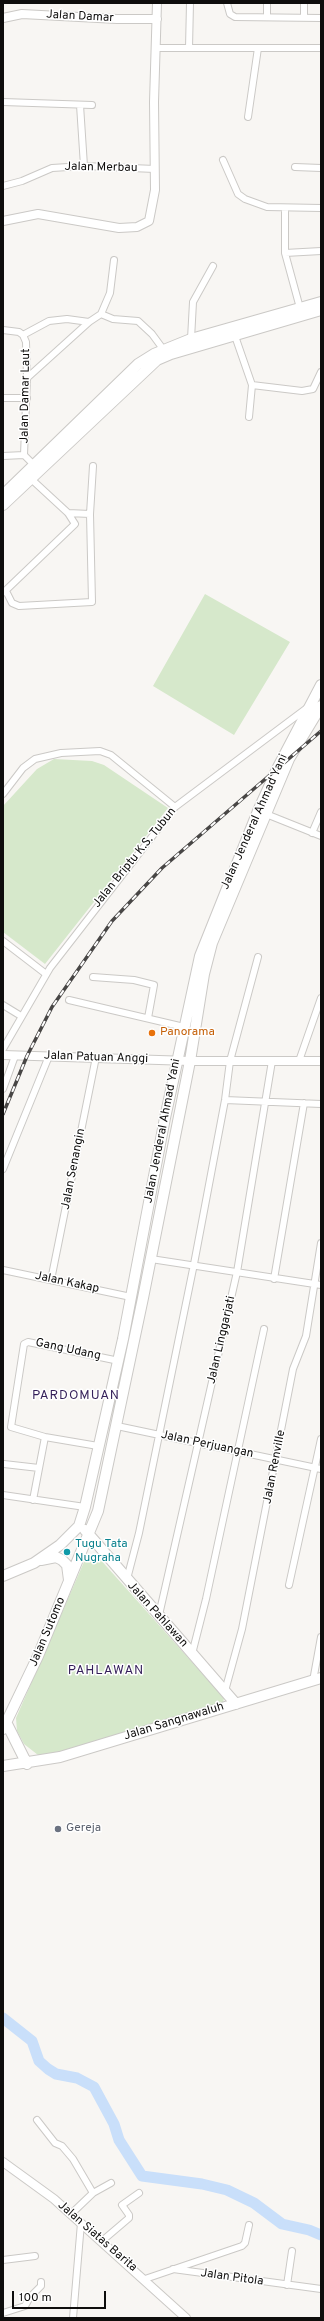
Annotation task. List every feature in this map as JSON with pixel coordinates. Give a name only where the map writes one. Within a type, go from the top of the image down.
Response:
[{"type":"main road","points":[[3,506],[28,476],[34,465],[138,364],[163,349],[191,339],[321,302]]},
{"type":"main road","points":[[3,495],[28,476],[157,360],[171,354],[321,310]]},
{"type":"main road","name":"Jalan Jenderal Ahmad Yani","points":[[79,1526],[86,1507],[98,1446],[123,1339],[140,1245],[184,1027],[209,942],[277,769],[321,685]]},
{"type":"main road","name":"Jalan Jenderal Ahmad Yani","points":[[224,905],[292,754],[321,706]]},
{"type":"main road","name":"Jalan Jenderal Ahmad Yani","points":[[89,1533],[98,1511],[135,1341],[190,1061],[209,942]]},
{"type":"main road","points":[[158,1157],[170,1160]]},
{"type":"main road","points":[[140,1245],[153,1247]]},
{"type":"main road","points":[[123,1339],[135,1341]]},
{"type":"main road","points":[[102,1430],[116,1429]]},
{"type":"main road","points":[[34,1563],[60,1545],[79,1526]]},
{"type":"main road","name":"Jalan Pahlawan","points":[[79,1526],[89,1533],[127,1581],[236,1704]]},
{"type":"main road","name":"Jalan Sutomo","points":[[5,1727],[69,1584],[79,1553],[89,1533]]},
{"type":"main road","points":[[3,1576],[34,1563],[56,1557],[62,1560],[69,1571],[69,1584]]},
{"type":"main road","name":"Jalan Sangnawaluh","points":[[3,1766],[27,1764],[60,1757],[317,1679]]},
{"type":"main road","points":[[5,1727],[27,1764]]},
{"type":"street","points":[[3,221],[38,214],[119,228],[143,225],[149,221],[153,208],[155,169],[157,3]]},
{"type":"street","points":[[189,48],[190,3]]},
{"type":"street","points":[[227,3],[230,14],[235,17],[321,18]]},
{"type":"street","points":[[267,17],[268,3]]},
{"type":"street","points":[[304,3],[304,17]]},
{"type":"street","name":"Jalan Damar","points":[[3,18],[22,14],[116,19],[157,19]]},
{"type":"street","points":[[156,48],[321,48]]},
{"type":"street","points":[[248,117],[258,48]]},
{"type":"street","points":[[3,102],[92,105]]},
{"type":"street","points":[[80,105],[84,166]]},
{"type":"street","points":[[223,160],[238,194],[267,207],[285,209],[321,208]]},
{"type":"street","name":"Jalan Merbau","points":[[3,186],[22,181],[52,168],[84,166],[155,169]]},
{"type":"street","points":[[295,167],[321,168]]},
{"type":"street","points":[[285,209],[285,253],[300,308]]},
{"type":"street","points":[[285,253],[321,251]]},
{"type":"street","points":[[27,378],[89,322],[101,314],[110,293],[114,260]]},
{"type":"street","points":[[191,339],[193,302],[213,266]]},
{"type":"street","points":[[101,314],[113,319],[138,321],[152,334],[163,349]]},
{"type":"street","points":[[23,335],[49,321],[67,319],[89,322]]},
{"type":"street","name":"Jalan Damar Laut","points":[[3,330],[13,330],[23,335],[26,342],[27,398],[24,455]]},
{"type":"street","points":[[235,336],[252,385],[249,417]]},
{"type":"street","points":[[252,385],[302,391],[313,389],[321,372]]},
{"type":"street","points":[[3,398],[27,398]]},
{"type":"street","points":[[3,456],[24,455],[34,465]]},
{"type":"street","points":[[28,476],[68,513],[75,524],[5,592],[12,603],[19,606],[92,602],[90,514],[93,466]]},
{"type":"street","points":[[68,513],[90,514]]},
{"type":"street","name":"Jalan Briptu K.S. Tubun","points":[[3,1049],[46,974],[175,807],[310,706]]},
{"type":"street","points":[[3,794],[22,768],[35,759],[61,753],[100,750],[111,755],[175,807]]},
{"type":"street","points":[[312,832],[321,812]]},
{"type":"street","points":[[266,814],[321,836]]},
{"type":"street","points":[[3,941],[46,974]]},
{"type":"street","points":[[127,1581],[160,1434],[194,1264],[225,1100],[230,1061],[258,957]]},
{"type":"street","points":[[93,978],[134,980],[154,985],[148,1018]]},
{"type":"street","points":[[299,1061],[321,998]]},
{"type":"street","points":[[69,1000],[184,1027]]},
{"type":"street","points":[[3,1005],[21,1016]]},
{"type":"street","name":"Jalan Patuan Anggi","points":[[3,1056],[96,1057],[190,1061],[321,1061]]},
{"type":"street","points":[[3,1089],[15,1056]]},
{"type":"street","points":[[3,1169],[49,1056]]},
{"type":"street","name":"Jalan Senangin","points":[[51,1280],[96,1057]]},
{"type":"street","name":"Jalan Linggarjati","points":[[158,1616],[199,1444],[237,1272],[272,1061]]},
{"type":"street","points":[[225,1100],[321,1104]]},
{"type":"street","points":[[274,1278],[304,1103]]},
{"type":"street","name":"Jalan Renville","points":[[225,1691],[242,1629],[277,1460],[293,1369],[306,1336],[318,1285],[321,1243]]},
{"type":"street","points":[[151,1259],[194,1264],[318,1285]]},
{"type":"street","name":"Jalan Kakap","points":[[3,1270],[131,1297]]},
{"type":"street","points":[[192,1654],[206,1599],[264,1329]]},
{"type":"street","name":"Gang Udang","points":[[98,1446],[45,1437],[13,1428],[10,1425],[24,1343],[118,1360]]},
{"type":"street","name":"Jalan Perjuangan","points":[[116,1429],[160,1434],[199,1444],[318,1468]]},
{"type":"street","points":[[33,1500],[45,1437]]},
{"type":"street","points":[[290,1585],[318,1468],[321,1439]]},
{"type":"street","points":[[4,1464],[39,1468]]},
{"type":"street","points":[[3,1495],[86,1507]]},
{"type":"street","points":[[317,1679],[321,1637]]},
{"type":"street","points":[[37,2120],[55,2143],[62,2146],[73,2159],[93,2193]]},
{"type":"street","name":"Jalan Siatas Barita","points":[[3,2162],[71,2214],[145,2279],[186,2318]]},
{"type":"street","points":[[71,2214],[93,2193],[111,2183]]},
{"type":"street","points":[[102,2241],[129,2218],[130,2215],[122,2205],[138,2193]]},
{"type":"street","points":[[73,2318],[81,2223]]},
{"type":"street","points":[[172,2269],[242,2246],[245,2243],[249,2225]]},
{"type":"street","points":[[287,2285],[292,2251]]},
{"type":"street","points":[[3,2260],[35,2256]]},
{"type":"street","name":"Jalan Pitola","points":[[145,2279],[172,2269],[321,2289]]},
{"type":"street","points":[[3,2313],[25,2306],[30,2297],[41,2286],[41,2282]]},
{"type":"green space","points":[[205,594],[290,642],[234,735],[153,686]]},
{"type":"green space","points":[[54,759],[92,761],[104,765],[168,808],[45,964],[3,932],[3,806],[37,769]]},
{"type":"green space","points":[[87,1555],[99,1558],[224,1698],[223,1703],[51,1754],[38,1755],[24,1744],[17,1731],[16,1718]]},
{"type":"waterway","points":[[3,2018],[32,2041],[39,2061],[48,2069],[56,2074],[77,2078],[94,2087],[114,2124],[119,2140],[142,2176],[202,2184],[227,2190],[254,2203],[282,2224],[309,2230],[321,2235]]},
{"type":"railway","points":[[3,1114],[27,1056],[52,1007],[112,921],[162,868],[321,731]]},
{"type":"place","name":"Panorama","points":[[152,1033]]},
{"type":"place","name":"Tugu Tata Nugraha","points":[[67,1552]]},
{"type":"place","name":"Gereja","points":[[58,1829]]},
{"type":"district","name":"PARDOMUAN","points":[[76,1396]]},
{"type":"district","name":"PAHLAWAN","points":[[106,1671]]}]
